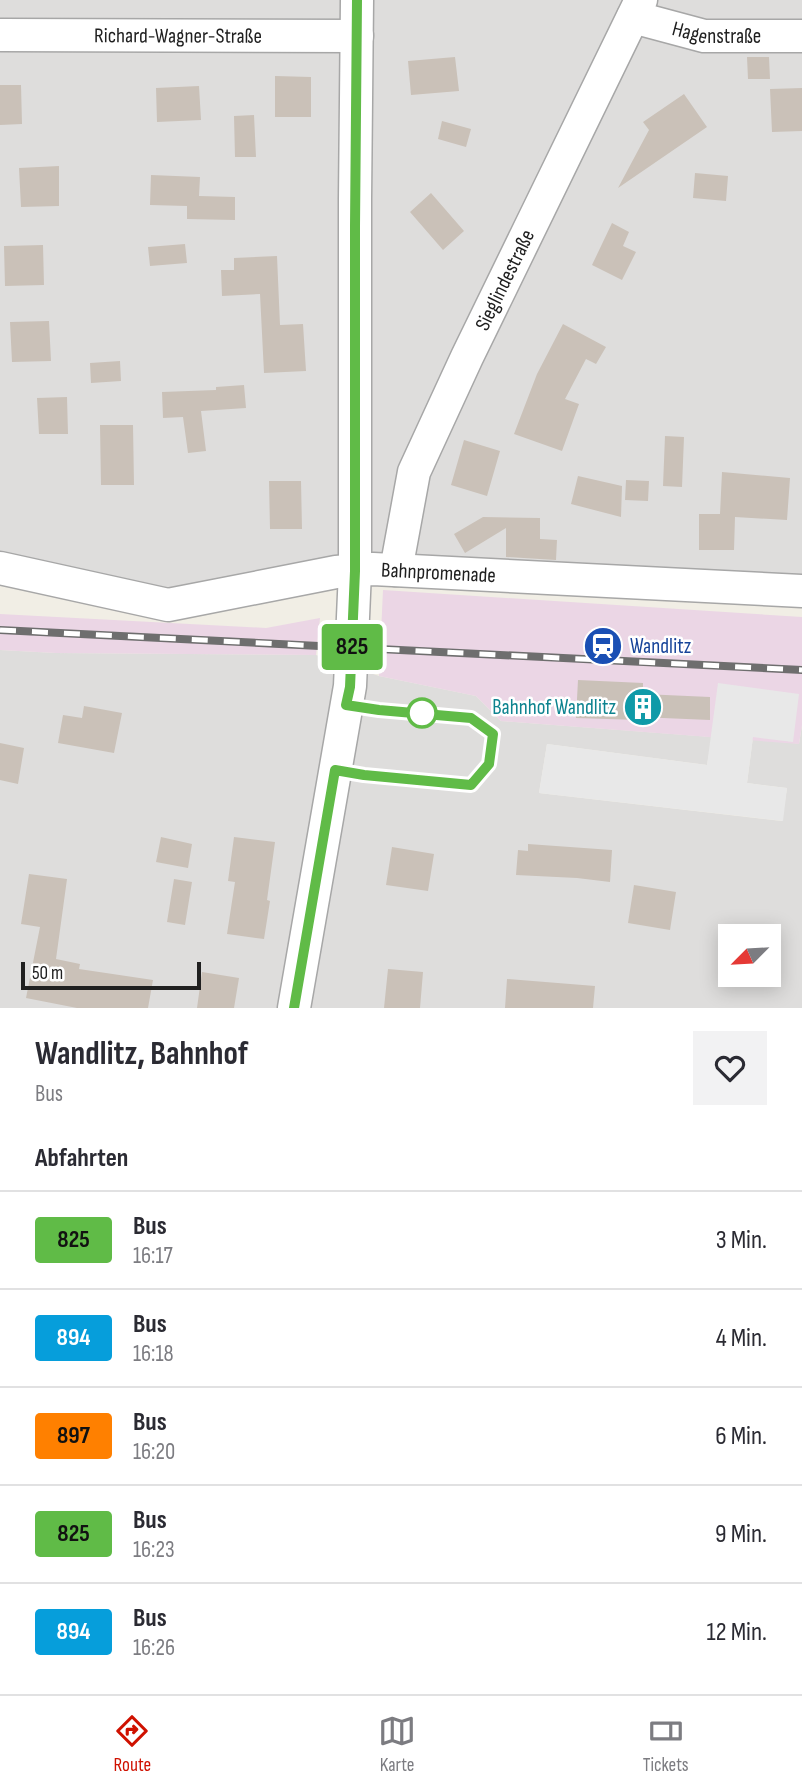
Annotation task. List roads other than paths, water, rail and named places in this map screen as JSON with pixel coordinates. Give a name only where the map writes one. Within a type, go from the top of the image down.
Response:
[{"type":"street","points":[[294,1008],[350,687],[355,571],[357,0]]},
{"type":"street","name":"Hagenstraße","points":[[637,9],[704,36],[802,36]]},
{"type":"street","name":"Sieglindestraße","points":[[396,570],[414,472],[467,357],[637,9]]},
{"type":"street","name":"Richard-Wagner-Straße","points":[[0,35],[357,36]]},
{"type":"street","name":"Bahnpromenade","points":[[0,568],[168,605],[336,572],[373,569],[802,591]]},
{"type":"railway","points":[[0,630],[802,670]]},
{"type":"place","name":"Wandlitz","points":[[603,646]]},
{"type":"place","name":"Bahnhof Wandlitz","points":[[643,707]]}]
